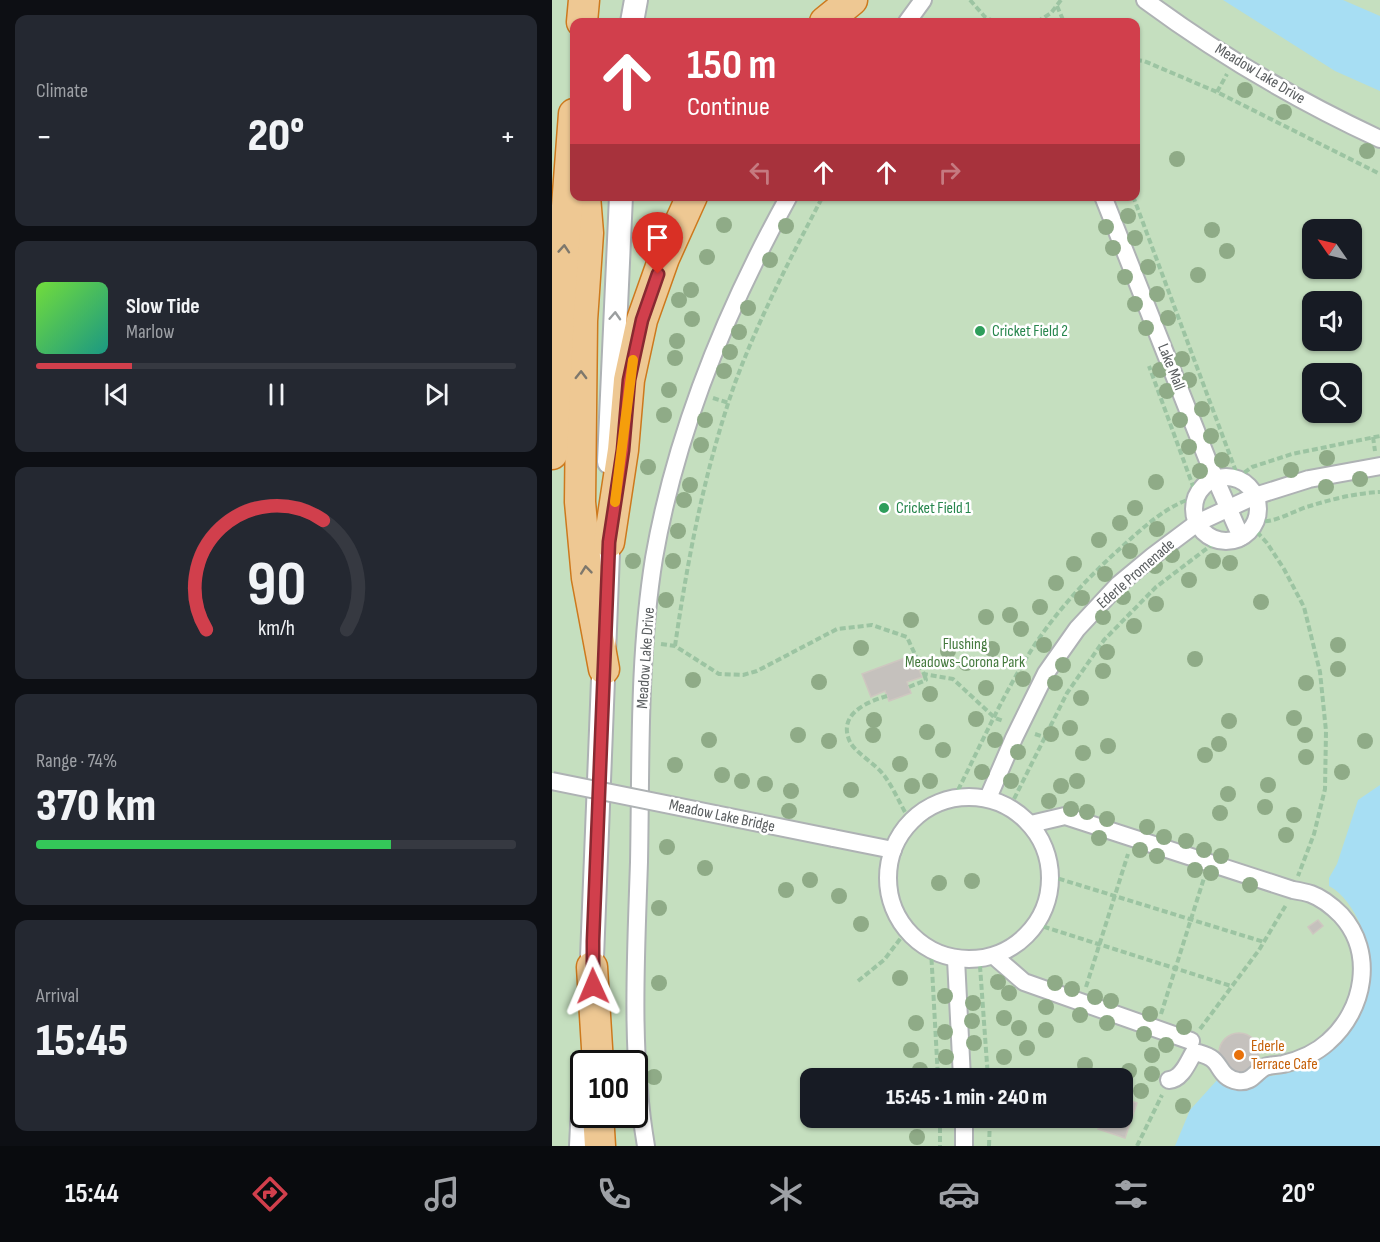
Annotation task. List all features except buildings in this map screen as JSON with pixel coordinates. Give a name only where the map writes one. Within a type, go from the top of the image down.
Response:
[{"type":"highway","points":[[582,18],[584,0]]},
{"type":"highway","points":[[812,18],[825,0]]},
{"type":"highway","points":[[830,18],[852,0]]},
{"type":"highway","points":[[552,454],[559,312],[570,167]]},
{"type":"highway","points":[[585,201],[588,233],[582,321],[580,502],[587,578],[604,669]]},
{"type":"highway","points":[[609,542],[623,450],[629,380],[642,320],[664,258],[690,201]]},
{"type":"highway","points":[[592,966],[597,1050]]},
{"type":"highway","points":[[599,1128],[600,1146]]},
{"type":"main road","points":[[633,18],[636,0]]},
{"type":"main road","points":[[586,1050],[592,966],[609,542],[609,450],[621,201]]},
{"type":"main road","points":[[581,1146],[582,1128]]},
{"type":"street","points":[[910,18],[923,0]]},
{"type":"street","name":"Meadow Lake Drive","points":[[1145,0],[1187,31],[1235,60],[1332,117],[1380,139]]},
{"type":"street","name":"Meadow Lake Drive","points":[[646,1146],[640,1110],[637,1048],[638,902],[645,642],[654,560],[666,495],[699,394],[744,280],[786,201]]},
{"type":"street","name":"Lake Mall","points":[[1105,201],[1228,508],[1249,528]]},
{"type":"street","name":"Ederle Promenade","points":[[988,798],[1046,673],[1077,629],[1118,585],[1197,523],[1228,508],[1255,496],[1309,479],[1380,466]]},
{"type":"street","points":[[1236,478],[1245,483],[1255,496],[1258,510],[1249,528],[1233,540],[1218,540],[1203,531],[1197,523],[1194,513],[1197,497],[1206,484],[1216,479],[1236,478]]},
{"type":"street","name":"Meadow Lake Bridge","points":[[552,781],[892,850]]},
{"type":"street","points":[[964,796],[988,798],[1010,807],[1031,824],[1044,844],[1050,868],[1050,893],[1042,916],[1027,935],[1008,950],[987,957],[956,959],[931,950],[912,937],[898,918],[890,896],[888,873],[892,850],[903,829],[911,822],[920,813],[941,801],[964,796]]},
{"type":"street","points":[[1031,824],[1065,816],[1293,890],[1312,894],[1323,900],[1346,921],[1356,936],[1362,975],[1360,989],[1342,1028],[1328,1042],[1313,1053],[1264,1068],[1244,1081],[1228,1078],[1213,1058],[1194,1052],[1180,1076],[1169,1080]]},
{"type":"street","points":[[987,957],[1024,982],[1191,1041]]},
{"type":"street","points":[[956,959],[961,1068]]},
{"type":"street","points":[[964,1128],[964,1146]]},
{"type":"path","points":[[970,0],[987,18]]},
{"type":"path","points":[[1043,18],[1051,13],[1061,0]]},
{"type":"path","points":[[1057,6],[1062,18]]},
{"type":"path","points":[[1140,60],[1216,92],[1380,174]]},
{"type":"path","points":[[1216,92],[1230,69]]},
{"type":"path","points":[[675,645],[699,503],[735,383],[775,288],[820,201]]},
{"type":"path","points":[[1134,201],[1231,458],[1236,478],[1252,467],[1292,454],[1380,436]]},
{"type":"path","points":[[1147,360],[1197,497]]},
{"type":"path","points":[[1249,528],[1309,506],[1365,493],[1380,492]]},
{"type":"path","points":[[1191,1041],[1264,942],[1293,890],[1314,834],[1325,789],[1326,731],[1320,672],[1304,607],[1267,543],[1249,528]]},
{"type":"path","points":[[1010,807],[1066,693],[1104,640],[1156,587],[1218,540]]},
{"type":"path","points":[[645,642],[675,645],[719,674],[743,675],[758,671],[837,629],[872,625],[907,637],[926,680],[909,687]]},
{"type":"path","points":[[924,674],[953,679],[995,718],[1044,737]]},
{"type":"path","points":[[887,696],[865,703],[853,712],[847,728],[850,743],[883,774],[911,822]]},
{"type":"path","points":[[1081,1002],[1133,837]]},
{"type":"path","points":[[1157,1029],[1209,862]]},
{"type":"path","points":[[1050,876],[1264,942]]},
{"type":"path","points":[[1035,924],[1231,986]]},
{"type":"path","points":[[858,981],[884,960],[907,930]]},
{"type":"path","points":[[931,950],[937,1068]]},
{"type":"path","points":[[987,957],[988,1068]]},
{"type":"path","points":[[1137,1146],[1169,1080]]},
{"type":"path","points":[[940,1128],[940,1146]]},
{"type":"path","points":[[989,1146],[990,1128]]},
{"type":"green space","name":"Flushing Meadows-Corona Park","points":[[552,0],[1380,0],[1380,1146],[552,1146]]},
{"type":"water","points":[[1223,0],[1343,0],[1380,16],[1380,91],[1335,71]]},
{"type":"water","points":[[1380,785],[1380,1146],[1175,1146],[1190,1110],[1218,1079],[1266,1076],[1301,1069],[1330,1052],[1355,1022],[1363,1004],[1367,985],[1366,944],[1355,913],[1343,897],[1329,886],[1329,878],[1337,864],[1358,800]]},
{"type":"slow traffic","points":[[615,502],[633,360]]},
{"type":"place","name":"Cricket Field 2","points":[[980,331]]},
{"type":"place","name":"Cricket Field 1","points":[[884,508]]},
{"type":"place","name":"Ederle Terrace Cafe","points":[[1239,1055]]},
{"type":"route","points":[[593,986],[609,542],[623,450],[629,380],[642,320],[658,274]]}]
